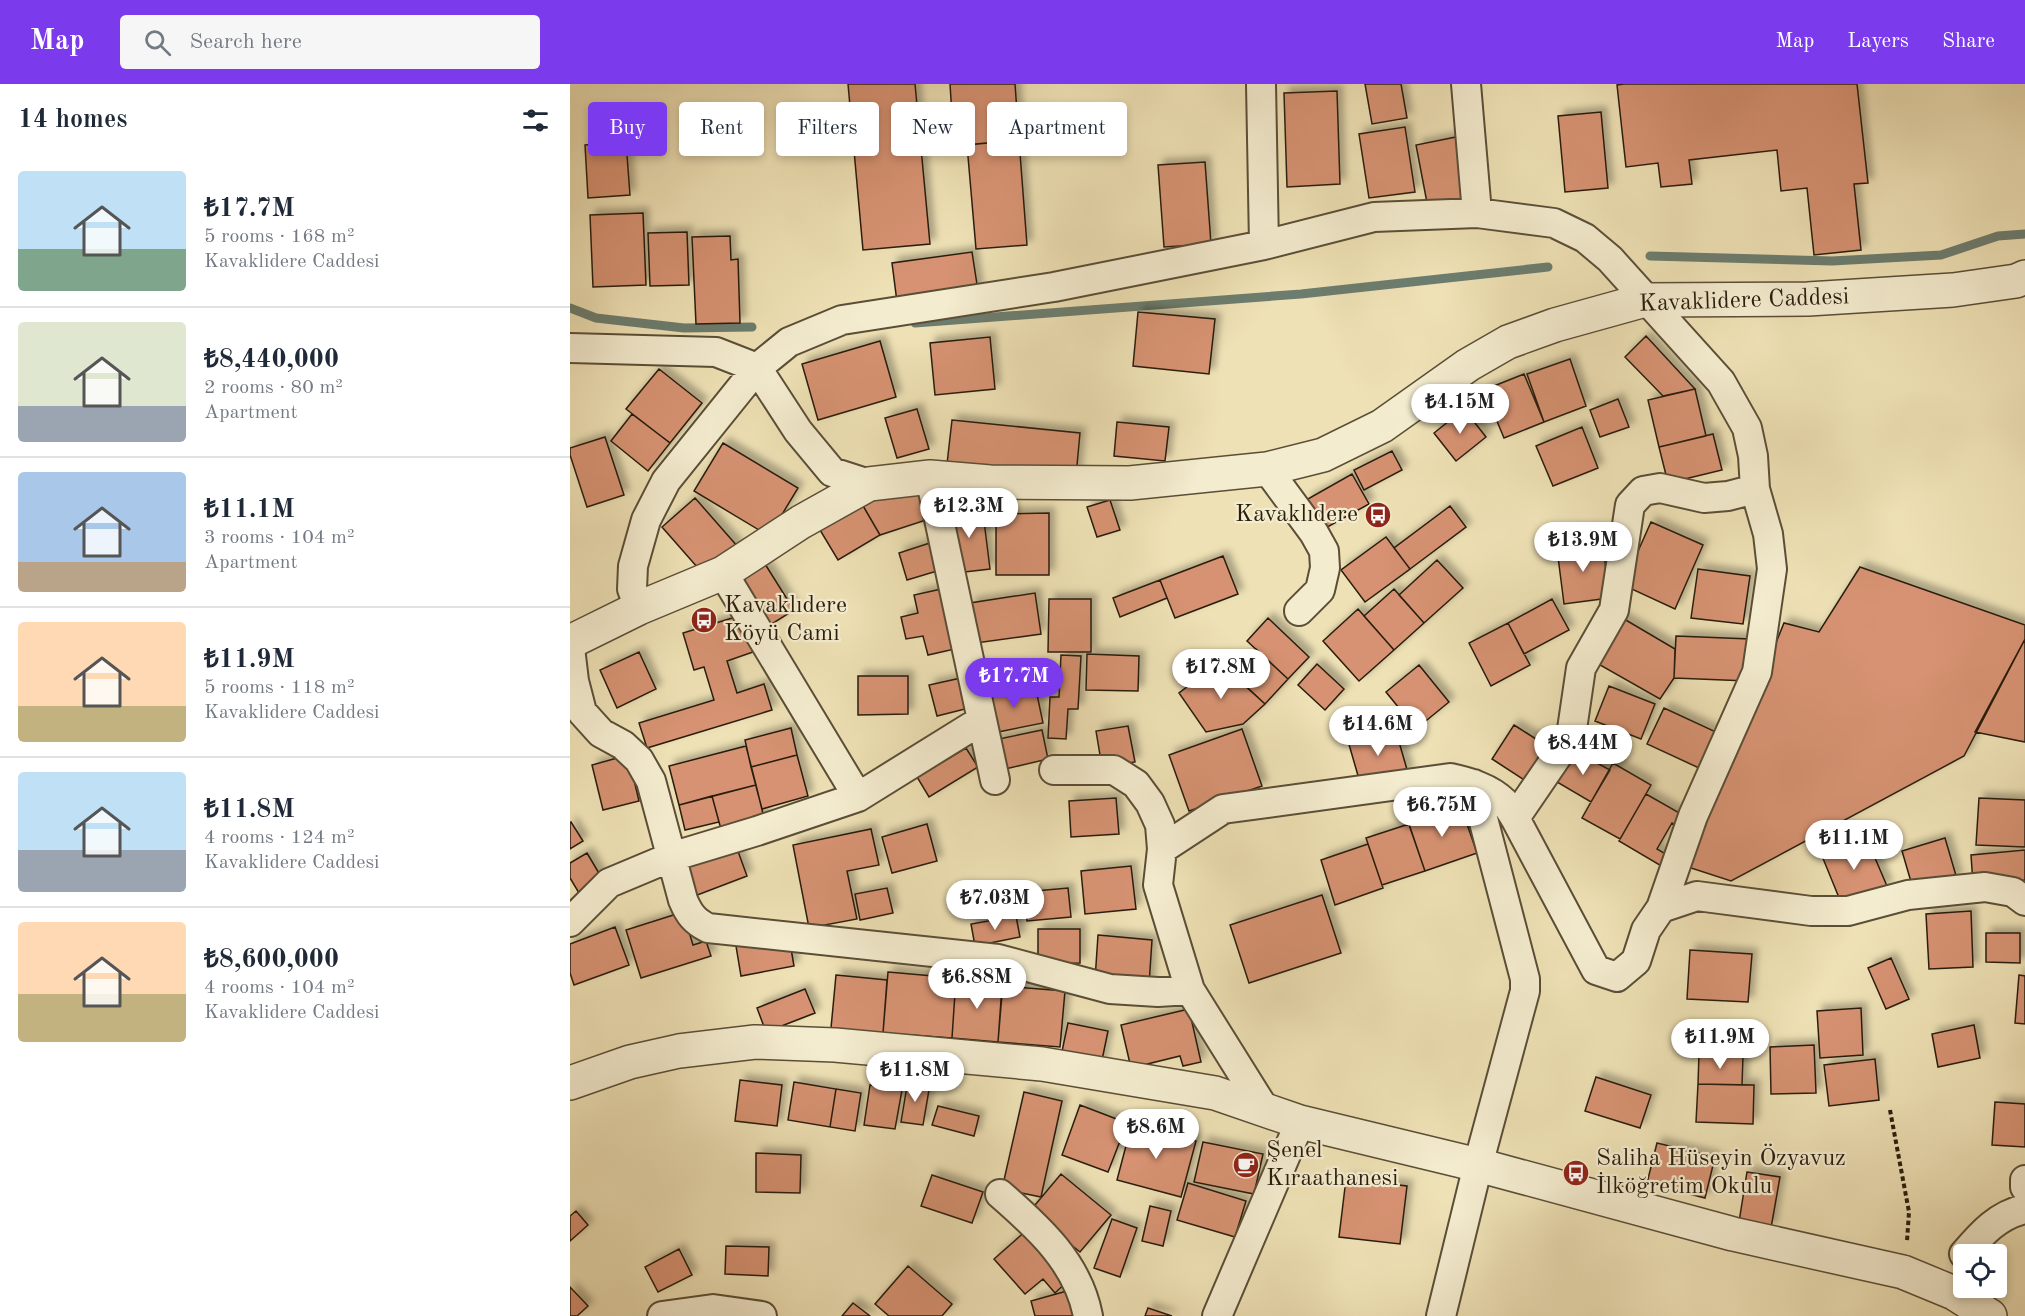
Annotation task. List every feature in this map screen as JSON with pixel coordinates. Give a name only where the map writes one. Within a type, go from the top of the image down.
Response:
[{"type":"street","points":[[1261,84],[1264,245]]},
{"type":"street","points":[[1466,84],[1478,213]]},
{"type":"street","points":[[639,608],[632,589],[633,566],[651,510],[666,481],[757,368],[789,342],[842,320],[1054,287],[1264,245],[1374,217],[1478,213],[1554,223],[1584,238],[1610,259],[1715,375],[1734,403],[1747,428],[1753,456],[1755,489],[1768,534],[1772,569],[1757,672],[1693,816],[1661,908],[1646,930],[1636,961],[1617,978],[1596,970],[1515,818],[1504,802],[1474,784],[1450,778],[1223,809],[1162,849]]},
{"type":"street","name":"Kavaklidere Caddesi","points":[[570,642],[639,608],[723,573],[801,522],[869,484],[930,477],[990,482],[1130,483],[1267,469],[1323,455],[1382,426],[1468,365],[1508,342],[1555,325],[1645,300],[1808,299],[1953,290],[2025,277]]},
{"type":"street","points":[[570,348],[716,352],[757,368],[798,431],[832,472],[869,484]]},
{"type":"street","points":[[1267,469],[1314,533],[1324,551],[1325,568],[1320,590],[1299,611]]},
{"type":"street","points":[[930,477],[995,780]]},
{"type":"street","points":[[1515,818],[1571,736],[1581,668],[1614,610],[1630,505],[1643,491],[1660,488],[1704,498],[1728,496],[1755,489]]},
{"type":"street","points":[[723,573],[858,797]]},
{"type":"street","points":[[570,648],[576,713],[601,733],[623,745],[642,765],[651,782],[682,900],[688,914],[698,923],[708,928],[998,959],[1110,989],[1158,992],[1190,990]]},
{"type":"street","points":[[570,922],[609,883],[670,857],[858,797],[982,720]]},
{"type":"street","points":[[1054,770],[1114,770],[1136,784],[1149,803],[1160,825],[1162,849],[1158,885],[1190,990],[1265,1110]]},
{"type":"street","points":[[1441,1316],[1478,1166],[1525,992],[1525,979],[1474,784]]},
{"type":"street","points":[[1661,908],[1697,896],[1811,911],[1848,911],[1908,895],[1986,886],[2013,892],[2025,901]]},
{"type":"street","points":[[570,1083],[630,1062],[678,1051],[755,1042],[823,1045],[1042,1064],[1215,1093],[1300,1122],[1478,1166],[1733,1234],[1904,1272],[1953,1293]]},
{"type":"street","points":[[1217,1316],[1300,1122]]},
{"type":"street","points":[[2025,1180],[2025,1187]]},
{"type":"street","points":[[1000,1194],[1038,1227],[1069,1267],[1084,1297],[1088,1316]]},
{"type":"street","points":[[1973,1244],[1982,1233],[2009,1212],[2025,1209]]},
{"type":"street","points":[[1962,1298],[1990,1316]]},
{"type":"street","points":[[662,1316],[713,1309],[762,1316]]},
{"type":"path","points":[[1890,1110],[1910,1212],[1904,1272]]},
{"type":"building","points":[[848,84],[915,84],[917,102],[891,102],[891,156],[922,156],[930,244],[863,250],[855,156],[879,156],[879,102],[850,102]]},
{"type":"building","points":[[950,84],[1015,84],[1016,102],[987,102],[987,143],[975,144],[975,102],[951,102]]},
{"type":"building","points":[[1365,84],[1401,84],[1407,118],[1372,124]]},
{"type":"building","points":[[1857,84],[1868,183],[1854,184],[1861,250],[1814,255],[1807,188],[1781,191],[1777,150],[1689,160],[1692,184],[1661,187],[1658,163],[1626,167],[1617,85]]},
{"type":"building","points":[[1337,91],[1340,184],[1287,187],[1284,93]]},
{"type":"building","points":[[1601,112],[1608,188],[1565,192],[1558,116]]},
{"type":"building","points":[[1405,127],[1415,192],[1369,198],[1359,134]]},
{"type":"building","points":[[1461,136],[1475,199],[1428,208],[1416,145]]},
{"type":"building","points":[[987,143],[987,156],[1020,156],[1027,245],[976,249],[968,156],[975,156],[975,144]]},
{"type":"building","points":[[585,145],[588,145],[588,156],[627,156],[630,195],[588,198]]},
{"type":"building","points":[[1205,162],[1211,244],[1164,247],[1158,165]]},
{"type":"building","points":[[643,213],[646,285],[593,287],[590,215]]},
{"type":"building","points":[[687,232],[689,285],[650,286],[648,233]]},
{"type":"building","points":[[730,236],[731,260],[738,259],[740,323],[696,324],[692,237]]},
{"type":"building","points":[[972,252],[978,291],[897,302],[892,263]]},
{"type":"building","points":[[1138,312],[1215,319],[1209,374],[1133,366]]},
{"type":"building","points":[[1646,336],[1695,389],[1663,396],[1625,357]]},
{"type":"building","points":[[990,337],[995,389],[935,395],[930,343]]},
{"type":"building","points":[[880,341],[896,397],[818,420],[802,364]]},
{"type":"building","points":[[1570,359],[1586,406],[1544,422],[1527,374]]},
{"type":"building","points":[[659,369],[702,403],[670,443],[626,409]]},
{"type":"building","points":[[1524,374],[1544,422],[1504,438],[1484,390]]},
{"type":"building","points":[[1695,389],[1706,436],[1659,447],[1648,400]]},
{"type":"building","points":[[1618,399],[1629,427],[1600,437],[1590,410]]},
{"type":"building","points":[[917,409],[929,449],[897,458],[885,418]]},
{"type":"building","points":[[1464,409],[1486,437],[1456,461],[1434,433]]},
{"type":"building","points":[[632,414],[670,443],[648,471],[611,441]]},
{"type":"building","points":[[952,420],[1080,433],[1076,476],[947,464]]},
{"type":"building","points":[[1117,422],[1169,427],[1165,461],[1114,456]]},
{"type":"building","points":[[1582,427],[1598,468],[1553,486],[1536,446]]},
{"type":"building","points":[[1713,434],[1722,470],[1668,483],[1659,447]]},
{"type":"building","points":[[605,437],[624,495],[587,507],[570,455],[570,448]]},
{"type":"building","points":[[723,443],[798,488],[769,536],[694,491]]},
{"type":"building","points":[[1392,451],[1402,470],[1364,490],[1354,470]]},
{"type":"building","points":[[1352,474],[1369,504],[1322,530],[1306,500]]},
{"type":"building","points":[[918,483],[929,519],[880,535],[862,504]]},
{"type":"building","points":[[695,498],[738,547],[705,576],[662,527]]},
{"type":"building","points":[[1110,500],[1120,530],[1097,537],[1087,507]]},
{"type":"building","points":[[862,504],[880,535],[838,560],[820,530]]},
{"type":"building","points":[[982,505],[990,569],[956,573],[949,509]]},
{"type":"building","points":[[1450,506],[1466,527],[1410,569],[1394,548]]},
{"type":"building","points":[[1049,513],[1049,575],[996,575],[996,514]]},
{"type":"building","points":[[1651,522],[1703,545],[1675,609],[1623,585]]},
{"type":"building","points":[[1386,537],[1410,569],[1365,602],[1341,570]]},
{"type":"building","points":[[939,540],[947,568],[907,580],[899,553]]},
{"type":"building","points":[[1603,543],[1609,598],[1564,604],[1557,549]]},
{"type":"building","points":[[1223,556],[1238,594],[1175,618],[1160,580]]},
{"type":"building","points":[[1437,560],[1463,588],[1424,623],[1399,595]]},
{"type":"building","points":[[765,564],[794,610],[767,627],[737,581]]},
{"type":"building","points":[[1860,567],[2025,625],[2025,639],[1964,756],[1731,881],[1685,866],[1784,623],[1819,632]]},
{"type":"building","points":[[1698,569],[1750,576],[1743,624],[1691,618]]},
{"type":"building","points":[[1160,580],[1167,598],[1120,617],[1113,598]]},
{"type":"building","points":[[946,588],[959,648],[928,655],[923,636],[906,639],[901,617],[918,613],[914,595]]},
{"type":"building","points":[[1394,589],[1424,623],[1394,650],[1364,616]]},
{"type":"building","points":[[1035,593],[1041,634],[976,643],[970,603]]},
{"type":"building","points":[[1049,599],[1091,599],[1091,652],[1048,652]]},
{"type":"building","points":[[1552,599],[1569,630],[1524,654],[1508,623]]},
{"type":"building","points":[[1358,609],[1394,650],[1359,681],[1323,641]]},
{"type":"building","points":[[742,615],[753,652],[727,661],[737,693],[764,684],[772,710],[647,748],[639,723],[714,700],[704,667],[694,670],[683,633]]},
{"type":"building","points":[[1619,616],[1675,649],[1674,678],[1660,699],[1593,661]]},
{"type":"building","points":[[1268,618],[1309,657],[1288,679],[1247,641]]},
{"type":"building","points":[[1508,623],[1530,665],[1491,686],[1469,643]]},
{"type":"building","points":[[1676,636],[1750,639],[1748,681],[1674,678]]},
{"type":"building","points":[[2025,639],[2025,742],[1975,732]]},
{"type":"building","points":[[1256,649],[1288,679],[1265,704],[1232,674]]},
{"type":"building","points":[[639,652],[656,689],[617,708],[600,670]]},
{"type":"building","points":[[1087,654],[1139,656],[1138,691],[1086,690]]},
{"type":"building","points":[[1061,655],[1081,656],[1078,709],[1068,709],[1066,739],[1048,738],[1050,697],[1059,697]]},
{"type":"building","points":[[1220,662],[1265,704],[1243,724],[1206,732],[1179,693]]},
{"type":"building","points":[[1317,664],[1344,689],[1325,710],[1298,685]]},
{"type":"building","points":[[1419,665],[1449,702],[1416,729],[1386,692]]},
{"type":"building","points":[[858,676],[908,676],[908,714],[858,715]]},
{"type":"building","points":[[961,678],[969,708],[937,716],[929,685]]},
{"type":"building","points":[[1035,685],[1043,723],[993,733],[986,696]]},
{"type":"building","points":[[1609,686],[1655,704],[1641,739],[1595,721]]},
{"type":"building","points":[[1664,708],[1716,732],[1699,768],[1647,744]]},
{"type":"building","points":[[1514,725],[1555,751],[1532,785],[1492,759]]},
{"type":"building","points":[[1128,726],[1135,762],[1102,767],[1096,731]]},
{"type":"building","points":[[791,728],[797,755],[751,767],[745,740]]},
{"type":"building","points":[[1395,728],[1408,773],[1361,786],[1348,741]]},
{"type":"building","points":[[1242,729],[1262,786],[1189,811],[1169,755]]},
{"type":"building","points":[[1042,730],[1048,759],[1001,770],[994,740]]},
{"type":"building","points":[[1588,732],[1605,742],[1594,761],[1577,752]]},
{"type":"building","points":[[746,746],[756,785],[679,805],[669,766]]},
{"type":"building","points":[[966,748],[978,767],[929,797],[917,777]]},
{"type":"building","points":[[1575,751],[1610,770],[1591,802],[1557,782]]},
{"type":"building","points":[[628,755],[639,801],[603,810],[592,765]]},
{"type":"building","points":[[797,755],[808,796],[762,809],[751,767]]},
{"type":"building","points":[[1613,763],[1651,785],[1620,839],[1582,818]]},
{"type":"building","points":[[756,785],[765,822],[722,833],[712,796]]},
{"type":"building","points":[[1646,794],[1690,819],[1684,830],[1672,823],[1657,849],[1669,856],[1663,867],[1619,841]]},
{"type":"building","points":[[712,796],[719,822],[685,830],[679,805]]},
{"type":"building","points":[[1116,798],[1119,834],[1071,837],[1069,801]]},
{"type":"building","points":[[1979,798],[2025,800],[2025,847],[1976,845]]},
{"type":"building","points":[[1460,804],[1477,853],[1425,871],[1408,822]]},
{"type":"building","points":[[570,823],[583,841],[570,849]]},
{"type":"building","points":[[927,824],[937,861],[892,873],[882,837]]},
{"type":"building","points":[[1409,824],[1425,871],[1382,885],[1366,838]]},
{"type":"building","points":[[871,829],[879,865],[847,871],[857,919],[809,928],[793,845]]},
{"type":"building","points":[[1866,837],[1887,886],[1842,905],[1822,856]]},
{"type":"building","points":[[1945,838],[1957,879],[1914,892],[1902,851]]},
{"type":"building","points":[[735,843],[747,876],[692,897],[680,864]]},
{"type":"building","points":[[1368,844],[1383,888],[1335,905],[1321,860]]},
{"type":"building","points":[[2025,850],[2025,880],[1973,884],[1971,855]]},
{"type":"building","points":[[587,853],[606,885],[582,898],[570,878],[570,863]]},
{"type":"building","points":[[1131,866],[1136,909],[1085,914],[1081,871]]},
{"type":"building","points":[[887,888],[893,913],[860,920],[855,894]]},
{"type":"building","points":[[1068,888],[1071,917],[1027,921],[1024,892]]},
{"type":"building","points":[[1322,895],[1341,953],[1249,983],[1230,925]]},
{"type":"building","points":[[1971,911],[1973,967],[1929,969],[1926,914]]},
{"type":"building","points":[[683,912],[693,945],[706,941],[711,956],[641,978],[626,930]]},
{"type":"building","points":[[1016,916],[1020,937],[975,946],[971,924]]},
{"type":"building","points":[[615,927],[629,965],[574,985],[570,973],[570,944]]},
{"type":"building","points":[[1038,929],[1080,929],[1080,963],[1038,964]]},
{"type":"building","points":[[1986,933],[2020,933],[2020,963],[1986,962]]},
{"type":"building","points":[[1098,935],[1152,940],[1149,985],[1095,980]]},
{"type":"building","points":[[789,937],[794,966],[741,976],[736,946]]},
{"type":"building","points":[[1690,950],[1752,954],[1748,1002],[1687,999]]},
{"type":"building","points":[[1891,958],[1909,999],[1886,1009],[1868,968]]},
{"type":"building","points":[[888,972],[956,978],[952,1038],[883,1033]]},
{"type":"building","points":[[836,975],[887,980],[883,1033],[831,1028]]},
{"type":"building","points":[[2019,975],[2025,976],[2025,1024],[2015,1023]]},
{"type":"building","points":[[956,978],[1003,982],[998,1042],[952,1038]]},
{"type":"building","points":[[1002,986],[1065,991],[1060,1047],[998,1042]]},
{"type":"building","points":[[805,989],[815,1013],[766,1032],[757,1008]]},
{"type":"building","points":[[1861,1008],[1863,1055],[1820,1058],[1817,1011]]},
{"type":"building","points":[[1189,1009],[1201,1062],[1183,1066],[1180,1056],[1131,1068],[1121,1025]]},
{"type":"building","points":[[1068,1023],[1108,1031],[1101,1065],[1061,1056]]},
{"type":"building","points":[[1974,1025],[1980,1058],[1938,1067],[1932,1034]]},
{"type":"building","points":[[1814,1045],[1816,1093],[1771,1094],[1770,1047]]},
{"type":"building","points":[[1699,1054],[1743,1056],[1742,1085],[1698,1084]]},
{"type":"building","points":[[1875,1059],[1879,1100],[1829,1106],[1824,1065]]},
{"type":"building","points":[[1596,1077],[1651,1095],[1640,1128],[1585,1111]]},
{"type":"building","points":[[740,1080],[782,1085],[777,1126],[735,1121]]},
{"type":"building","points":[[908,1080],[930,1084],[923,1125],[901,1122]]},
{"type":"building","points":[[794,1082],[836,1089],[830,1127],[788,1120]]},
{"type":"building","points":[[1698,1084],[1754,1085],[1753,1124],[1696,1122]]},
{"type":"building","points":[[870,1085],[902,1090],[895,1129],[864,1125]]},
{"type":"building","points":[[836,1089],[861,1093],[855,1131],[830,1127]]},
{"type":"building","points":[[1024,1092],[1062,1101],[1041,1197],[1002,1189]]},
{"type":"building","points":[[1995,1102],[2025,1104],[2025,1147],[1992,1145]]},
{"type":"building","points":[[1080,1105],[1127,1123],[1108,1172],[1062,1155]]},
{"type":"building","points":[[938,1106],[979,1116],[974,1136],[932,1125]]},
{"type":"building","points":[[1132,1123],[1196,1141],[1181,1197],[1117,1180]]},
{"type":"building","points":[[1203,1142],[1263,1154],[1254,1194],[1194,1182]]},
{"type":"building","points":[[1657,1143],[1715,1157],[1705,1198],[1647,1183]]},
{"type":"building","points":[[756,1153],[801,1155],[800,1193],[756,1192]]},
{"type":"building","points":[[1747,1172],[1780,1177],[1771,1228],[1739,1222]]},
{"type":"building","points":[[1061,1174],[1111,1215],[1080,1252],[1030,1211]]},
{"type":"building","points":[[932,1175],[983,1192],[972,1223],[921,1206]]},
{"type":"building","points":[[1346,1179],[1407,1186],[1400,1244],[1339,1237]]},
{"type":"building","points":[[1188,1183],[1246,1201],[1235,1237],[1177,1220]]},
{"type":"building","points":[[1150,1206],[1171,1211],[1163,1246],[1142,1241]]},
{"type":"building","points":[[576,1211],[588,1225],[570,1241],[570,1216]]},
{"type":"building","points":[[1112,1219],[1137,1228],[1120,1277],[1094,1268]]},
{"type":"building","points":[[1028,1229],[1071,1278],[1055,1293],[1043,1279],[1025,1294],[994,1259]]},
{"type":"building","points":[[726,1246],[769,1247],[768,1276],[725,1274]]},
{"type":"building","points":[[679,1249],[692,1275],[658,1292],[645,1267]]},
{"type":"building","points":[[908,1266],[952,1304],[942,1316],[889,1316],[875,1304]]},
{"type":"building","points":[[570,1287],[588,1306],[577,1316],[570,1316]]},
{"type":"building","points":[[1067,1291],[1075,1316],[1035,1316],[1031,1301]]},
{"type":"building","points":[[853,1303],[870,1316],[842,1316]]},
{"type":"building","points":[[1148,1308],[1172,1316],[1145,1316]]},
{"type":"waterway","points":[[1650,256],[1832,261],[1941,255],[1998,236],[2025,234]]},
{"type":"waterway","points":[[915,323],[1301,294],[1548,267]]},
{"type":"waterway","points":[[570,308],[596,318],[684,328],[752,327]]},
{"type":"place","name":"Kavaklıdere","points":[[1378,515]]},
{"type":"place","name":"Kavaklıdere Köyü Cami","points":[[704,620]]},
{"type":"place","name":"Şenel Kıraathanesi","points":[[1246,1165]]},
{"type":"place","name":"Saliha Hüseyin Özyavuz İlköğretim Okulu","points":[[1576,1173]]}]
